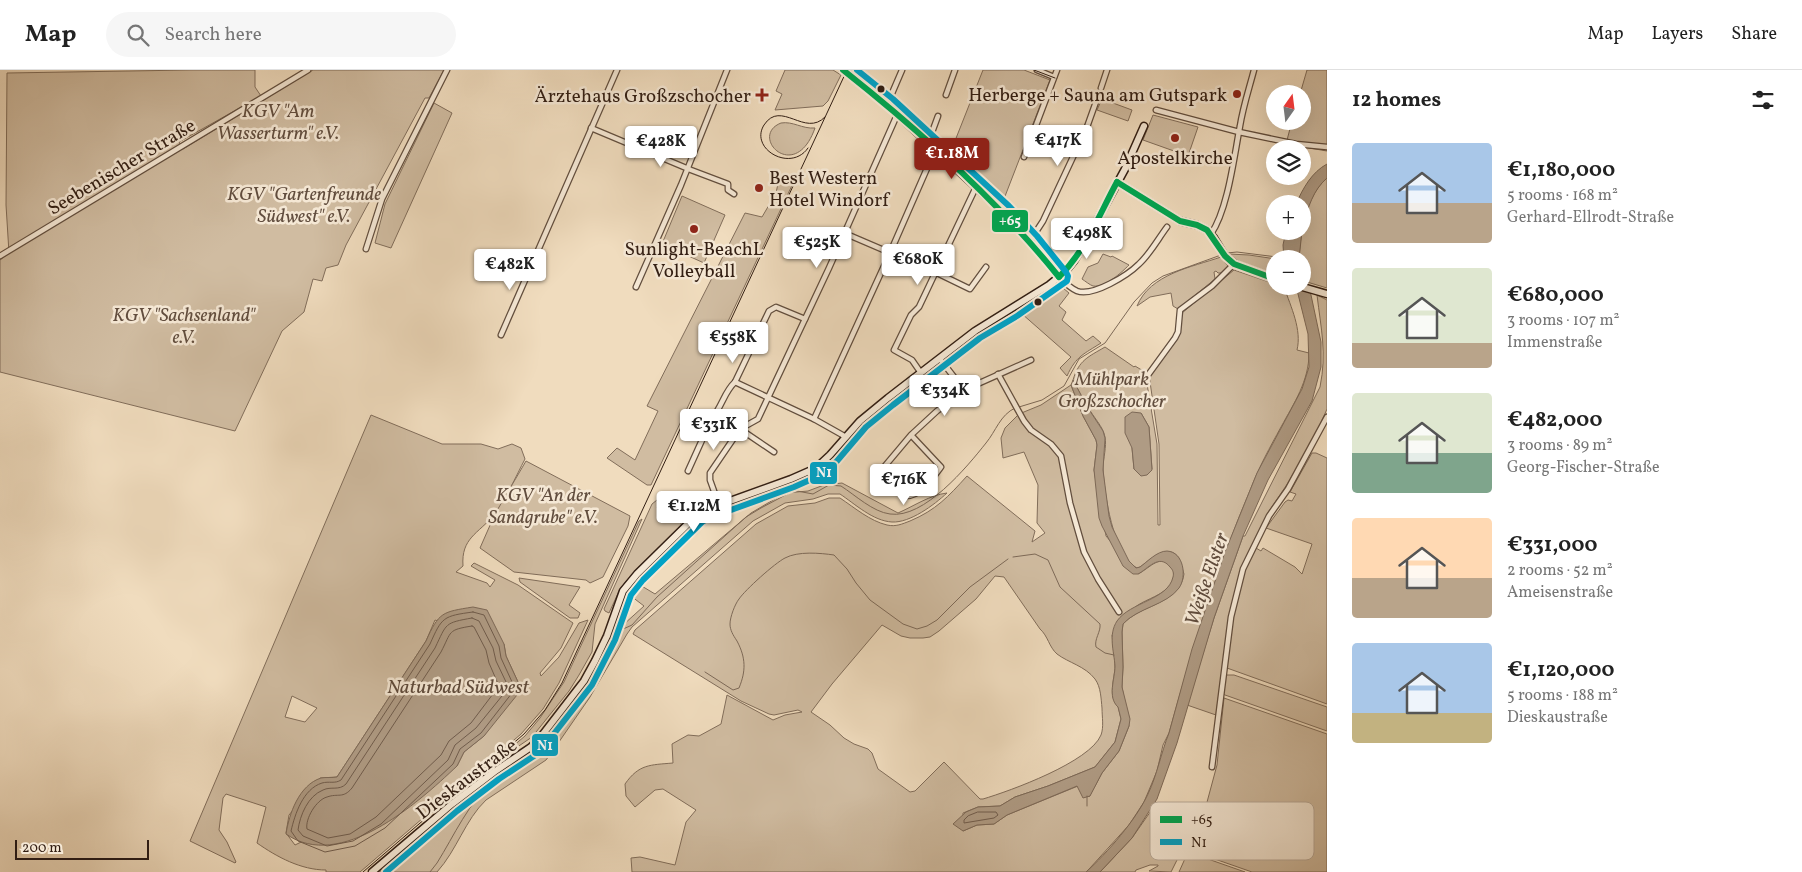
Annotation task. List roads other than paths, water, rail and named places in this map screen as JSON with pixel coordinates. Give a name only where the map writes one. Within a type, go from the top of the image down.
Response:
[{"type":"main road","points":[[846,71],[898,115],[1003,212],[1030,241],[1059,277]]},
{"type":"main road","name":"Dieskaustraße","points":[[372,872],[452,804],[494,772],[532,747],[584,681],[607,636],[619,600],[628,584],[698,515],[705,510],[816,468],[830,456],[860,421],[921,373],[975,331],[1012,309],[1059,277],[1069,267],[1088,239],[1144,126]]},
{"type":"main road","points":[[1117,182],[1174,217],[1202,227],[1211,234],[1231,262],[1266,276]]},
{"type":"main road","points":[[1311,289],[1327,294]]},
{"type":"street","name":"Seebenischer Straße","points":[[0,256],[308,70]]},
{"type":"street","points":[[366,249],[382,199],[447,70]]},
{"type":"street","points":[[501,335],[617,70]]},
{"type":"street","points":[[636,287],[688,169],[727,70]]},
{"type":"street","points":[[887,106],[902,70]]},
{"type":"street","points":[[946,95],[955,70]]},
{"type":"street","points":[[1037,70],[1054,77]]},
{"type":"street","points":[[1024,157],[1057,70]]},
{"type":"street","points":[[1101,88],[1107,70]]},
{"type":"street","points":[[1211,234],[1224,202],[1254,70]]},
{"type":"street","points":[[1030,241],[1043,221],[1084,133],[1097,99]]},
{"type":"street","points":[[1156,110],[1239,132],[1296,144],[1327,147]]},
{"type":"street","points":[[719,505],[710,480],[710,473],[740,429],[758,419],[898,115]]},
{"type":"street","points":[[926,142],[931,135],[938,116]]},
{"type":"street","points":[[591,128],[728,184],[728,190],[734,194]]},
{"type":"street","points":[[814,419],[932,157],[937,152]]},
{"type":"street","points":[[921,373],[912,360],[894,350],[911,315],[919,307],[976,187]]},
{"type":"street","points":[[1059,277],[1070,288],[1078,292],[1089,292],[1108,285],[1139,264],[1167,227]]},
{"type":"street","points":[[844,233],[935,272],[970,290],[986,267]]},
{"type":"street","points":[[1148,375],[1178,332],[1180,310],[1212,286],[1231,262]]},
{"type":"street","points":[[688,471],[712,418],[729,388],[735,382],[769,310],[776,307],[805,319]]},
{"type":"street","points":[[940,359],[964,390]]},
{"type":"street","points":[[911,435],[941,467],[923,490],[907,497],[878,475],[878,473],[911,435],[964,390],[1031,360]]},
{"type":"street","points":[[998,374],[1017,410],[1031,430],[1051,444],[1061,456],[1070,503],[1084,552],[1119,612]]},
{"type":"street","points":[[735,382],[814,419],[846,437]]},
{"type":"street","points":[[1212,767],[1231,617],[1243,569],[1269,516],[1288,489],[1327,417]]},
{"type":"street","points":[[740,429],[774,452]]},
{"type":"water","points":[[1327,164],[1327,178],[1311,202],[1311,195],[1300,195],[1306,185],[1311,185],[1311,178]]},
{"type":"water","points":[[1284,240],[1301,240],[1300,250],[1283,250]]},
{"type":"water","points":[[1298,295],[1311,295],[1321,342],[1321,367],[1312,401],[1268,480],[1243,536],[1214,618],[1177,743],[1157,799],[1155,802],[1150,802],[1150,810],[1132,838],[1100,872],[1086,872],[1120,836],[1148,794],[1169,733],[1192,649],[1225,552],[1257,473],[1302,389],[1309,367],[1308,334]]},
{"type":"water","points":[[1073,380],[1103,431],[1105,438],[1103,470],[1109,516],[1112,527],[1129,561],[1136,568],[1163,551],[1173,552],[1180,560],[1183,578],[1174,594],[1136,614],[1123,624],[1122,687],[1130,719],[1129,726],[1119,751],[1102,773],[1090,796],[1083,798],[1077,786],[1007,815],[994,824],[977,825],[963,831],[953,824],[966,812],[978,807],[1000,806],[1015,797],[1095,767],[1115,742],[1121,719],[1112,693],[1115,666],[1112,643],[1114,626],[1131,609],[1164,591],[1170,585],[1173,577],[1172,569],[1162,561],[1154,563],[1138,574],[1133,574],[1123,566],[1102,526],[1099,518],[1094,470],[1097,445],[1071,385]]},
{"type":"water","points":[[1132,412],[1141,413],[1149,427],[1152,470],[1147,475],[1141,476],[1134,469],[1132,448],[1125,433],[1125,417]]},
{"type":"water","name":"Naturbad Südwest","points":[[473,607],[487,610],[504,644],[506,656],[518,682],[517,695],[484,736],[464,752],[457,766],[421,798],[377,829],[353,839],[330,845],[307,844],[286,834],[296,801],[313,782],[321,778],[337,777],[426,641],[438,619],[448,612]]},
{"type":"waterway","points":[[1227,253],[1237,252],[1266,256]]},
{"type":"waterway","points":[[1019,407],[1042,400],[1064,386],[1079,359],[1105,343],[1134,302],[1152,283],[1163,276],[1221,255]]},
{"type":"waterway","points":[[430,872],[462,819],[485,789],[494,781],[531,759],[542,750],[587,687],[616,635],[621,630],[632,625],[657,597],[746,517],[791,492],[797,491],[813,494],[829,485],[841,486],[871,507],[884,513],[903,513],[917,508],[944,489],[968,465],[1002,419],[1015,408]]},
{"type":"waterway","points":[[705,672],[733,690],[739,688],[744,664],[740,647],[731,628],[730,621],[733,611],[739,599],[754,583],[774,565],[790,556],[809,553],[834,555],[870,600],[903,624],[917,629],[937,620],[970,587],[1008,559]]},
{"type":"waterway","points":[[1013,557],[1035,554],[1048,560],[1060,587],[1100,624],[1096,647],[1105,653],[1114,655]]},
{"type":"waterway","points":[[1087,796],[1087,806]]},
{"type":"tram line","points":[[363,872],[524,734],[545,710],[562,683],[847,70]]},
{"type":"tram line","points":[[1034,70],[1055,78]]},
{"type":"tram line","points":[[808,148],[801,155],[792,158],[774,155],[762,142],[761,134],[764,125],[771,118],[778,116],[809,123],[817,122],[825,117]]},
{"type":"place","name":"Herberge + Sauna am Gutspark","points":[[1237,94]]},
{"type":"place","name":"Ärztehaus Großzschocher","points":[[762,95]]},
{"type":"place","name":"Apostelkirche","points":[[1175,138]]},
{"type":"place","name":"Best Western Hotel Windorf","points":[[759,188]]},
{"type":"place","name":"Sunlight-BeachL Volleyball","points":[[694,229]]},
{"type":"park label","name":"KGV \"Am Wasserturm\" e.V.","points":[[278,121]]},
{"type":"park label","name":"KGV \"Gartenfreunde Südwest\" e.V.","points":[[304,204]]},
{"type":"park label","name":"KGV \"Sachsenland\" e.V.","points":[[184,325]]},
{"type":"park label","name":"Mühlpark Großzschocher","points":[[1112,389]]},
{"type":"park label","name":"KGV \"An der Sandgrube\" e.V.","points":[[543,505]]},
{"type":"water label","name":"Weiße Elster","points":[[1206,579]]}]
